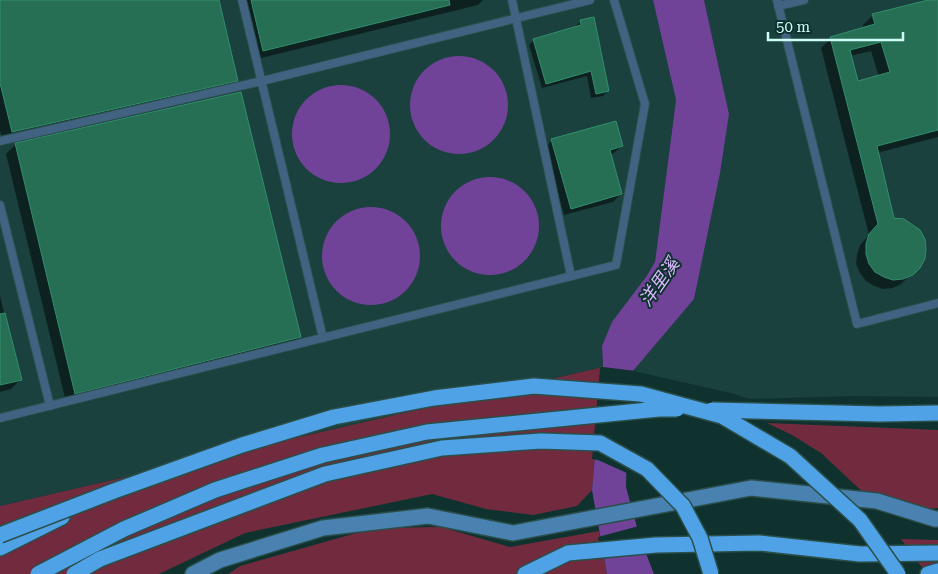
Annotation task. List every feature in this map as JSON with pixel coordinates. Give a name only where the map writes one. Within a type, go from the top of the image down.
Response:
[{"type":"highway","points":[[0,535],[114,491],[242,445],[334,417],[434,398],[534,386],[641,394],[722,416],[790,456],[860,520],[898,574]]},
{"type":"highway","points":[[38,574],[124,529],[216,490],[324,455],[427,432],[659,409],[870,414],[938,413]]},
{"type":"highway","points":[[74,574],[100,559],[325,474],[442,448],[541,441],[600,443],[647,470],[683,506],[700,538],[711,574]]},
{"type":"highway","points":[[0,548],[114,491]]},
{"type":"highway","points":[[525,574],[568,553],[656,545],[759,542],[860,554],[938,553]]},
{"type":"highway","points":[[928,574],[938,571]]},
{"type":"main road","points":[[194,574],[220,560],[323,528],[428,516],[513,533],[751,488],[877,501],[935,520],[938,519]]},
{"type":"lane","points":[[242,0],[323,338]]},
{"type":"lane","points":[[512,0],[571,276]]},
{"type":"lane","points":[[0,141],[262,80],[590,0]]},
{"type":"lane","points":[[0,418],[616,265],[645,104],[614,0]]},
{"type":"lane","points":[[804,0],[778,3],[857,324],[938,303]]},
{"type":"lane","points":[[0,205],[50,406]]},
{"type":"shaded area","points":[[0,0],[653,0],[676,100],[655,262],[602,346],[603,367],[0,506]]},
{"type":"shaded area","points":[[704,0],[938,0],[938,397],[853,396],[750,399],[633,371],[694,299],[729,114]]},
{"type":"shaded area","points":[[603,367],[592,490],[577,506],[533,515],[486,509],[432,494],[245,533],[159,574],[0,574],[0,506]]},
{"type":"shaded area","points":[[767,423],[938,430],[938,508],[928,509],[868,497],[821,453],[792,435]]},
{"type":"shaded area","points":[[441,527],[510,547],[599,531],[607,574],[228,574],[240,566],[374,528]]},
{"type":"shaded area","points":[[901,539],[938,540],[938,574],[927,574]]},
{"type":"water","name":"洋里溪","points":[[653,0],[704,0],[729,114],[720,173],[694,299],[633,371],[628,383],[626,487],[640,538],[654,574],[607,574],[592,490],[603,367],[602,346],[612,322],[655,262],[676,100]]},
{"type":"water","points":[[459,56],[478,60],[493,71],[504,86],[508,105],[504,124],[493,139],[478,150],[459,154],[440,150],[425,139],[414,124],[410,105],[414,86],[425,71],[440,60]]},
{"type":"water","points":[[341,85],[360,89],[375,100],[386,115],[390,134],[386,153],[375,168],[360,179],[341,183],[322,179],[307,168],[296,153],[292,134],[296,115],[307,100],[322,89]]},
{"type":"water","points":[[490,177],[509,181],[524,192],[535,207],[539,226],[535,245],[524,260],[509,271],[490,275],[471,271],[456,260],[445,245],[441,226],[445,207],[456,192],[471,181]]},
{"type":"water","points":[[371,207],[390,211],[405,222],[416,237],[420,256],[416,275],[405,290],[390,301],[371,305],[352,301],[337,290],[326,275],[322,256],[326,237],[337,222],[352,211]]},
{"type":"pier","points":[[600,368],[636,371],[630,384],[629,474],[592,459]]},
{"type":"pier","points":[[639,526],[647,550],[601,556],[598,537]]},
{"type":"building","points":[[0,0],[219,0],[238,81],[12,132],[0,83]]},
{"type":"building","points":[[251,0],[449,0],[450,5],[263,51]]},
{"type":"building","points":[[928,0],[938,0],[938,130],[877,146],[894,218],[904,219],[920,230],[925,239],[925,259],[920,268],[913,275],[893,280],[875,272],[869,264],[866,254],[869,234],[878,224],[830,37],[875,24],[872,14]],"holes":[[[881,42],[890,72],[858,81],[850,50]]]},
{"type":"building","points":[[594,17],[609,91],[596,94],[591,71],[546,84],[533,39],[581,25],[580,20]]},
{"type":"building","points":[[241,92],[301,337],[75,394],[15,143]]},
{"type":"building","points":[[616,121],[623,146],[610,150],[622,194],[571,209],[551,139]]},
{"type":"building","points":[[5,313],[22,380],[0,385],[0,314]]}]
